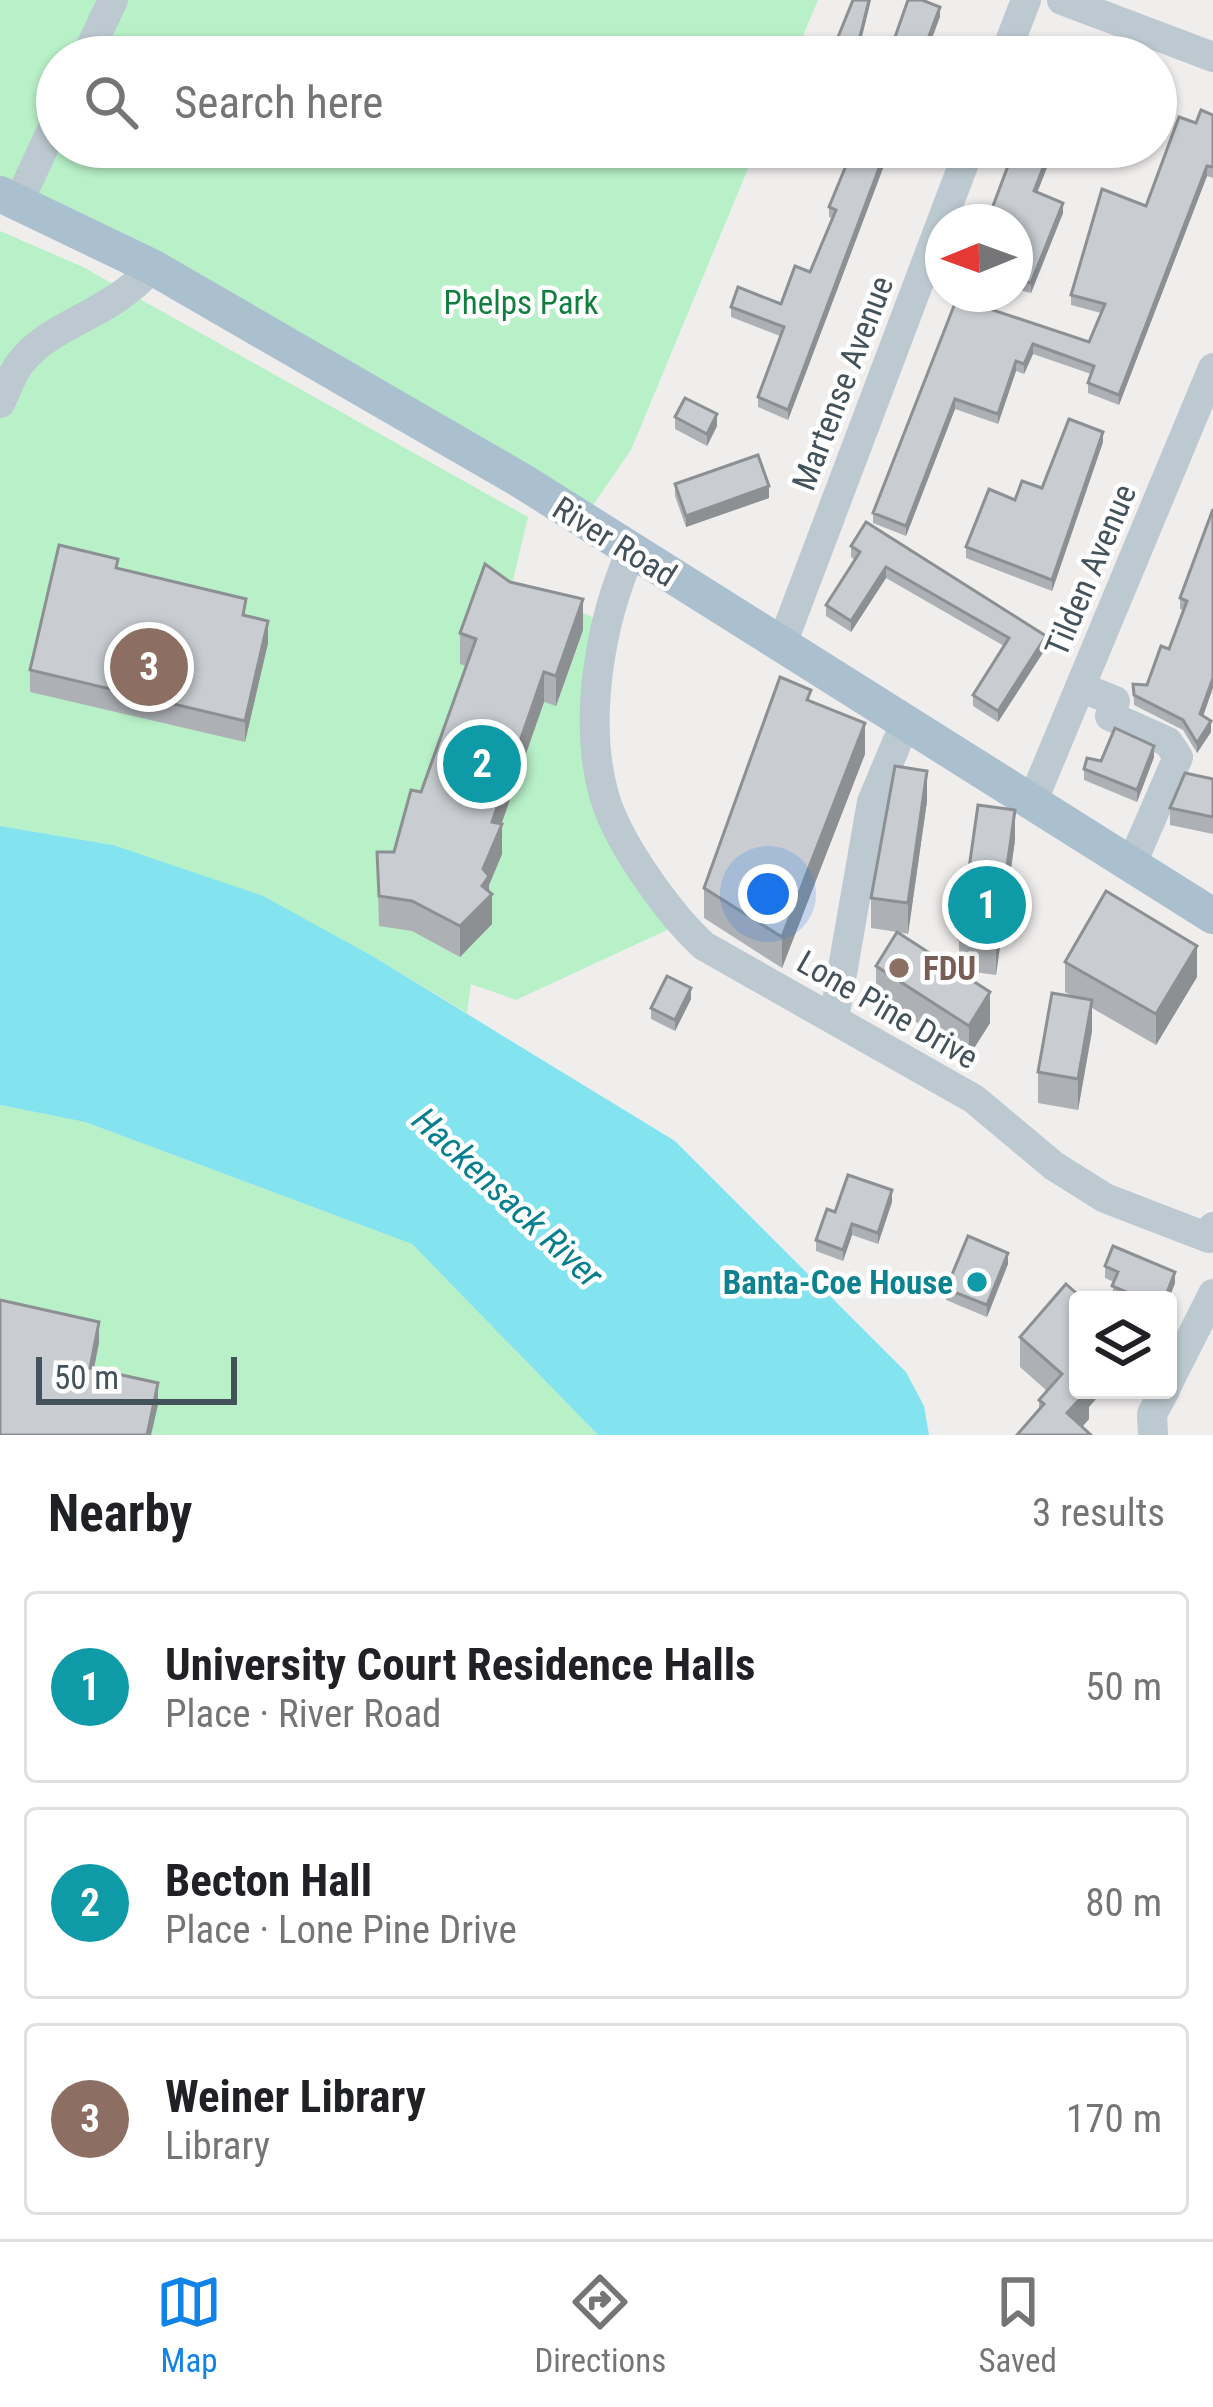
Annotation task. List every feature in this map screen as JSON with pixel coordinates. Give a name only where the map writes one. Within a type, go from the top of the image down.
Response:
[{"type":"main road","name":"River Road","points":[[9,198],[152,267],[522,481],[1213,916]]},
{"type":"street","points":[[96,36],[113,0]]},
{"type":"street","points":[[1012,36],[1025,0]]},
{"type":"street","points":[[1062,0],[1157,36]]},
{"type":"street","points":[[1177,43],[1213,57]]},
{"type":"street","points":[[9,198],[36,154]]},
{"type":"street","name":"Martense Avenue","points":[[782,644],[962,168]]},
{"type":"street","points":[[0,403],[20,362],[43,341],[110,307],[152,267]]},
{"type":"street","name":"Tilden Avenue","points":[[1033,800],[1213,368]]},
{"type":"street","name":"Lone Pine Drive","points":[[631,552],[611,596],[596,761],[605,800],[667,912],[704,946],[974,1099],[1054,1166],[1105,1198],[1212,1240]]},
{"type":"street","points":[[1080,687],[1115,701],[1110,716],[1168,742],[1178,757],[1132,863]]},
{"type":"street","points":[[834,1019],[872,802],[906,721]]},
{"type":"street","points":[[1177,1365],[1213,1294]]},
{"type":"street","points":[[1153,1435],[1152,1414],[1160,1399]]},
{"type":"green space","name":"Phelps Park","points":[[0,0],[818,0],[803,36],[36,36],[36,168],[748,168],[631,450],[582,521],[0,194]]},
{"type":"green space","points":[[0,231],[83,267],[528,517],[512,584],[607,623],[596,761],[680,924],[516,1000],[471,984],[467,1013],[367,953],[113,845],[0,826]]},
{"type":"green space","points":[[0,1105],[85,1122],[412,1244],[598,1435],[0,1435]]},
{"type":"water","name":"Hackensack River","points":[[0,826],[113,845],[263,896],[374,957],[675,1141],[906,1372],[924,1406],[929,1435],[598,1435],[412,1244],[85,1122],[0,1105]]},
{"type":"building","points":[[853,0],[869,0],[860,36],[838,36]]},
{"type":"building","points":[[908,0],[940,7],[929,36],[895,36]]},
{"type":"building","points":[[1201,110],[1213,115],[1213,167],[1207,166],[1119,395],[1088,383],[1094,366],[1033,344],[1024,364],[1016,361],[998,414],[955,399],[906,526],[873,513],[952,312],[999,312],[1089,342],[1105,304],[1071,295],[1102,189],[1146,206],[1160,168],[1177,168],[1179,117],[1196,123]]},
{"type":"building","points":[[845,168],[879,168],[788,410],[758,397],[784,327],[731,307],[738,287],[781,304],[795,266],[810,272],[836,210],[829,207]]},
{"type":"building","points":[[1007,168],[1043,168],[1034,191],[1063,203],[1033,278],[1033,204],[994,204]]},
{"type":"building","points":[[685,398],[717,414],[707,434],[675,417]]},
{"type":"building","points":[[1069,419],[1103,432],[1052,580],[966,547],[989,489],[1015,500],[1022,481],[1042,488]]},
{"type":"building","points":[[758,455],[769,486],[686,516],[675,484]]},
{"type":"building","points":[[1213,509],[1213,678],[1200,714],[1211,721],[1197,743],[1183,720],[1134,695],[1133,684],[1147,685],[1161,646],[1169,649],[1187,601],[1180,598]]},
{"type":"building","points":[[866,522],[1046,636],[998,711],[973,695],[1009,638],[886,567],[851,621],[826,605],[860,552],[851,546]]},
{"type":"building","points":[[59,545],[118,559],[116,568],[246,599],[243,615],[268,621],[245,721],[30,670]]},
{"type":"building","points":[[485,564],[510,582],[583,599],[556,676],[544,672],[492,822],[502,824],[483,869],[489,876],[482,886],[492,894],[460,926],[412,901],[379,896],[377,852],[394,852],[411,790],[421,792],[476,639],[460,633]]},
{"type":"building","points":[[780,677],[811,690],[807,700],[865,723],[782,937],[704,888]]},
{"type":"building","points":[[1115,728],[1154,746],[1137,790],[1084,769],[1087,758],[1101,761]]},
{"type":"building","points":[[895,766],[927,771],[908,903],[871,898]]},
{"type":"building","points":[[1185,773],[1213,779],[1213,817],[1170,808]]},
{"type":"building","points":[[978,805],[1015,810],[996,944],[959,939]]},
{"type":"building","points":[[1106,891],[1197,946],[1156,1014],[1065,962]]},
{"type":"building","points":[[897,932],[990,992],[969,1026],[876,966]]},
{"type":"building","points":[[667,976],[691,988],[675,1020],[651,1008]]},
{"type":"building","points":[[1052,993],[1092,1000],[1078,1079],[1038,1072]]},
{"type":"building","points":[[848,1175],[892,1190],[878,1233],[852,1224],[843,1250],[816,1240],[827,1209],[835,1212]]},
{"type":"building","name":"Banta-Coe House","points":[[968,1236],[1008,1253],[987,1305],[946,1289]]},
{"type":"building","points":[[1113,1246],[1175,1272],[1168,1291],[1124,1291],[1112,1286],[1118,1272],[1105,1266]]},
{"type":"building","points":[[1066,1284],[1074,1291],[1069,1291],[1069,1399],[1080,1399],[1067,1413],[1091,1435],[1017,1435],[1062,1374],[1020,1337]]},
{"type":"building","points":[[0,1300],[99,1322],[90,1368],[158,1383],[147,1435],[0,1435]]},
{"type":"place","name":"Weiner Library","points":[[149,667]]},
{"type":"place","name":"Becton Hall","points":[[482,764]]},
{"type":"place","name":"University Court Residence Halls","points":[[987,905]]},
{"type":"place","name":"FDU","points":[[899,968]]},
{"type":"place","name":"Banta-Coe House","points":[[977,1282]]}]
